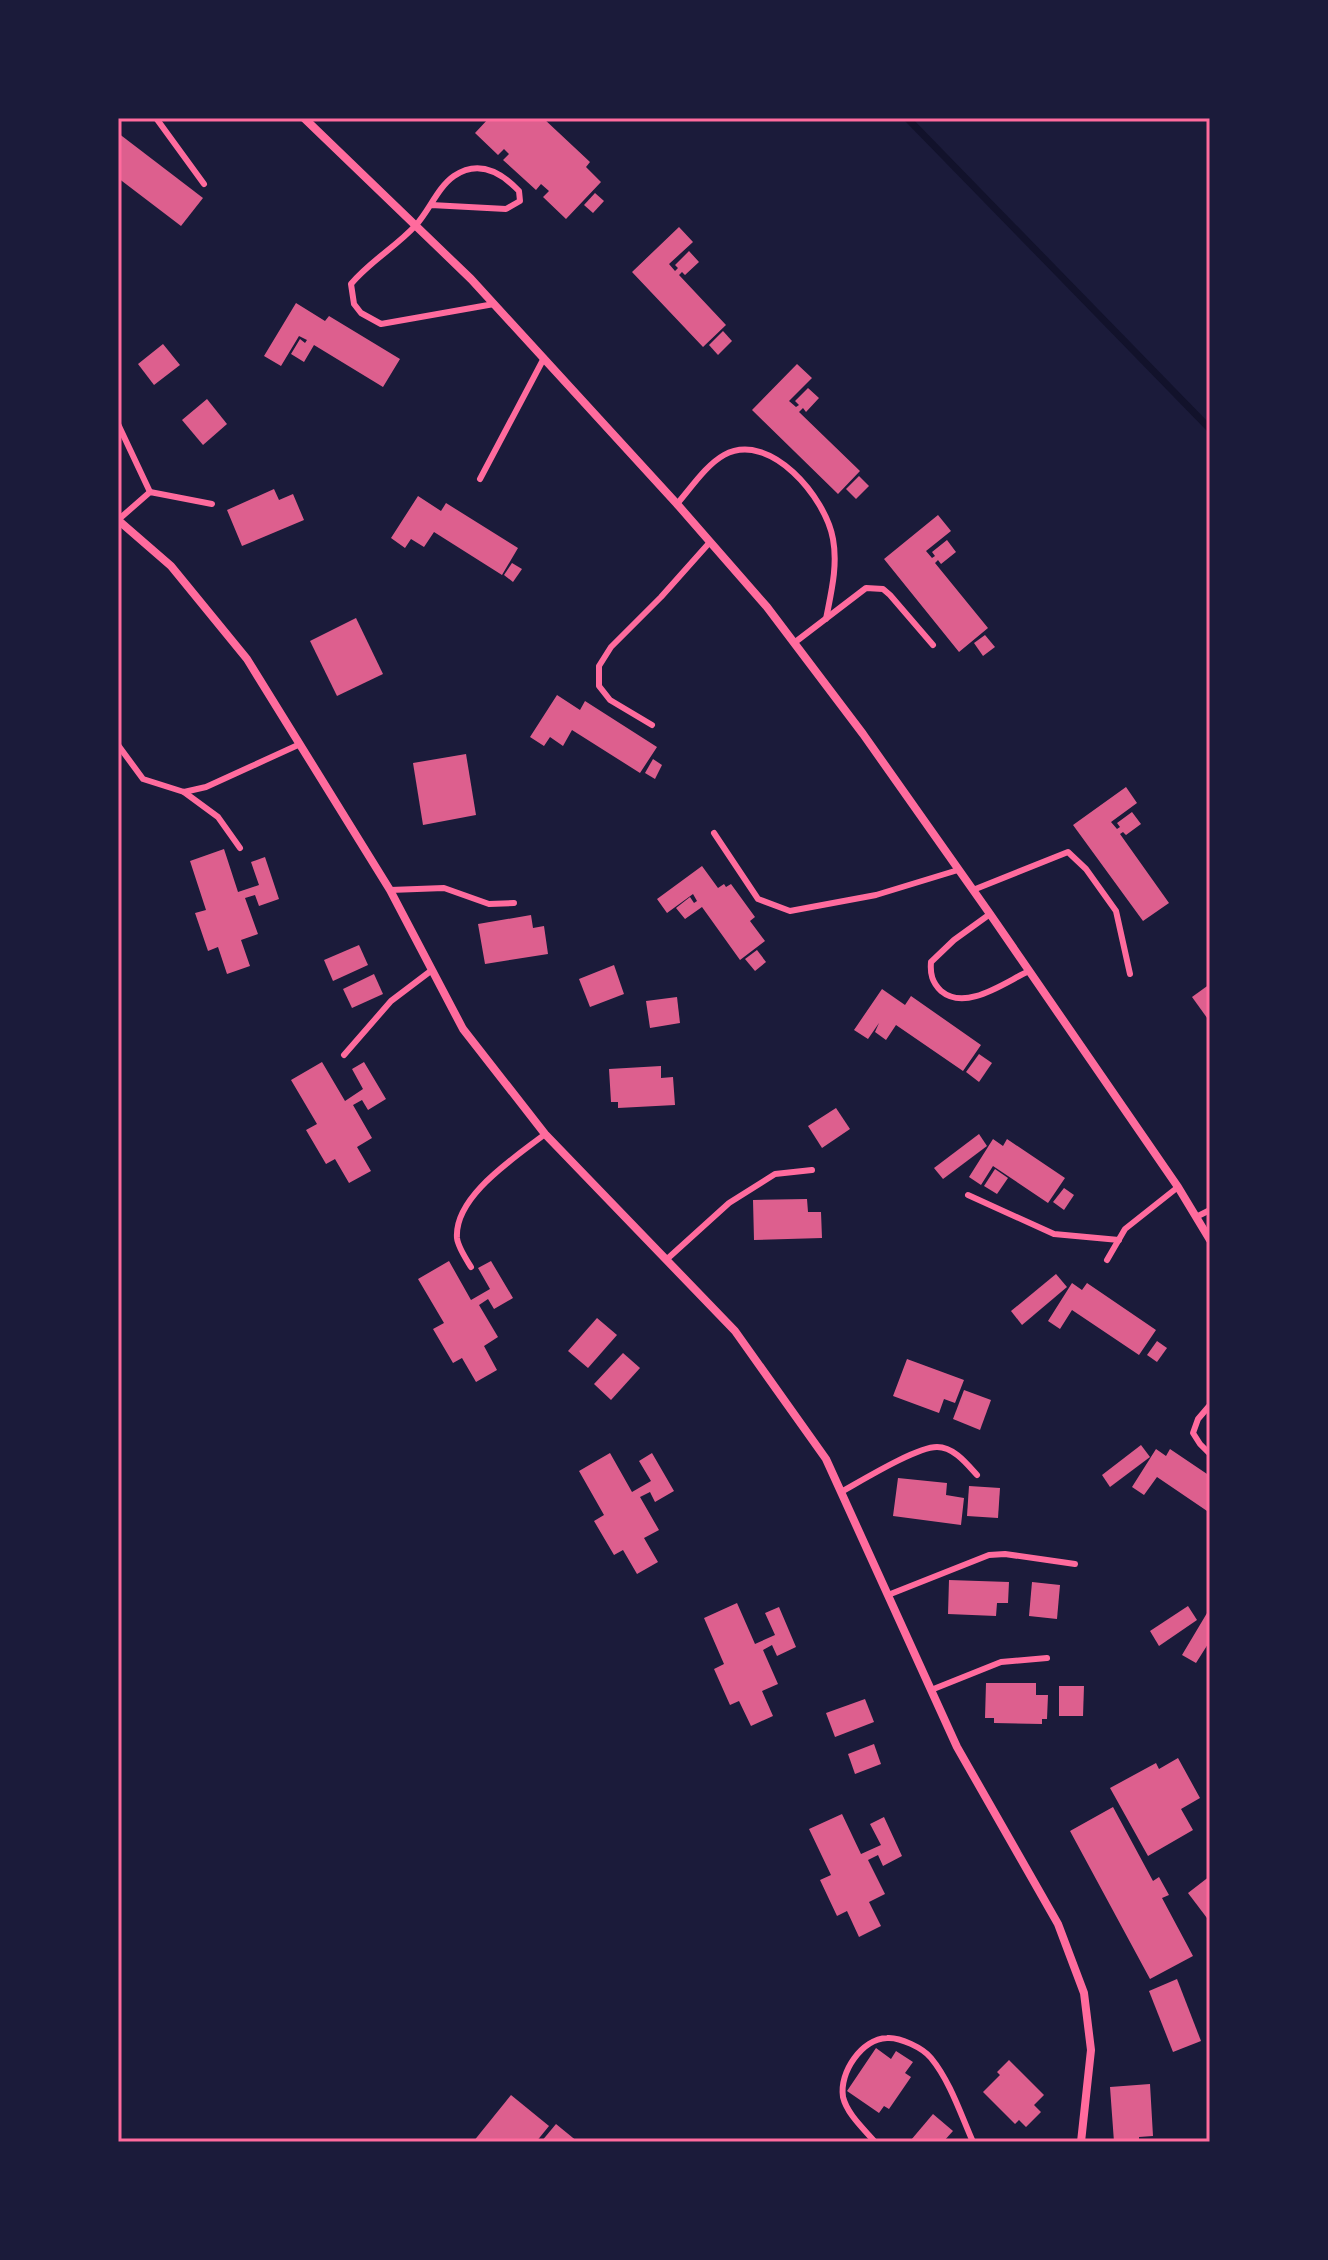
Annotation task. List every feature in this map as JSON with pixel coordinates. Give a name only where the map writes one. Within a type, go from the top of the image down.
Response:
[{"type":"street","points":[[304,118],[494,304],[767,607],[863,734],[990,914],[1178,1187],[1210,1240]]},
{"type":"street","points":[[118,520],[171,566],[247,659],[390,890],[463,1029],[545,1134],[735,1331],[826,1459],[957,1747],[1058,1924],[1084,1993],[1091,2050],[1081,2142]]},
{"type":"lane","points":[[156,118],[204,184]]},
{"type":"lane","points":[[431,205],[506,209],[520,201],[519,191],[504,176],[487,168],[453,176],[431,205],[416,226],[362,270],[351,284],[354,304],[361,313],[381,324],[494,304]]},
{"type":"lane","points":[[480,479],[544,358]]},
{"type":"lane","points":[[118,424],[150,492]]},
{"type":"lane","points":[[677,504],[721,457],[735,450],[754,449],[774,457],[792,471],[816,500],[833,539],[835,571],[826,619]]},
{"type":"lane","points":[[150,492],[212,504]]},
{"type":"lane","points":[[118,520],[150,492]]},
{"type":"lane","points":[[652,725],[610,700],[599,686],[599,666],[611,647],[710,542]]},
{"type":"lane","points":[[794,643],[866,588],[883,589],[933,645]]},
{"type":"lane","points":[[118,745],[143,779],[184,792],[218,817],[240,848]]},
{"type":"lane","points":[[184,792],[206,787],[298,745]]},
{"type":"lane","points":[[714,833],[758,899],[790,911],[876,895],[958,870]]},
{"type":"lane","points":[[973,890],[1068,852],[1086,869],[1116,911],[1130,974]]},
{"type":"lane","points":[[390,890],[444,888],[489,904],[514,903]]},
{"type":"lane","points":[[990,914],[954,940],[931,962],[930,975],[939,989],[952,998],[969,999],[1029,971]]},
{"type":"lane","points":[[344,1055],[391,1001],[432,970]]},
{"type":"lane","points":[[471,1267],[457,1239],[460,1215],[484,1183],[545,1134]]},
{"type":"lane","points":[[666,1260],[729,1203],[775,1174],[812,1170]]},
{"type":"lane","points":[[1107,1260],[1125,1229],[1178,1187]]},
{"type":"lane","points":[[968,1195],[1054,1234],[1119,1240]]},
{"type":"lane","points":[[1196,1217],[1210,1210]]},
{"type":"lane","points":[[1210,1405],[1198,1419],[1193,1433],[1210,1454]]},
{"type":"lane","points":[[841,1492],[901,1459],[938,1447],[957,1454],[977,1475]]},
{"type":"lane","points":[[888,1595],[989,1555],[1005,1554],[1075,1564]]},
{"type":"lane","points":[[931,1690],[1001,1662],[1047,1658]]},
{"type":"lane","points":[[875,2142],[850,2112],[843,2098],[843,2082],[850,2066],[866,2045],[888,2037],[912,2044],[931,2057],[973,2142]]},
{"type":"building","points":[[489,118],[543,118],[590,162],[586,167],[601,182],[566,219],[543,197],[549,191],[541,184],[536,190],[503,160],[509,154],[504,149],[498,155],[475,133]]},
{"type":"building","points":[[118,133],[203,198],[181,226],[118,178]]},
{"type":"building","points":[[595,193],[604,201],[593,213],[584,205]]},
{"type":"building","points":[[679,227],[693,242],[669,264],[675,271],[678,268],[675,265],[689,251],[699,262],[685,275],[682,272],[679,275],[726,325],[703,347],[632,272]]},
{"type":"building","points":[[296,303],[325,321],[329,316],[400,359],[383,387],[314,345],[304,362],[291,354],[300,339],[305,343],[307,340],[299,336],[281,366],[264,356]]},
{"type":"building","points":[[723,331],[732,341],[718,355],[709,345]]},
{"type":"building","points":[[163,344],[180,365],[154,385],[138,364]]},
{"type":"building","points":[[797,364],[812,378],[789,401],[796,407],[799,405],[795,401],[808,388],[819,398],[806,412],[803,408],[799,412],[860,471],[838,494],[752,410]]},
{"type":"building","points":[[207,399],[227,424],[203,445],[182,420]]},
{"type":"building","points":[[859,476],[869,486],[856,499],[846,489]]},
{"type":"building","points":[[274,489],[279,500],[293,494],[304,520],[242,546],[227,510]]},
{"type":"building","points":[[418,496],[441,511],[446,503],[518,548],[502,575],[434,532],[424,547],[411,539],[405,548],[391,538]]},
{"type":"building","points":[[938,515],[951,531],[926,551],[932,558],[935,556],[932,552],[947,540],[956,552],[941,564],[938,560],[935,563],[988,628],[959,652],[884,559]]},
{"type":"building","points":[[512,563],[522,569],[513,582],[504,575]]},
{"type":"building","points":[[356,618],[383,674],[337,696],[310,641]]},
{"type":"building","points":[[985,635],[995,647],[983,656],[974,643]]},
{"type":"building","points":[[557,695],[580,710],[585,701],[657,747],[640,773],[572,730],[563,746],[550,737],[544,746],[530,737]]},
{"type":"building","points":[[466,754],[476,815],[423,825],[413,763]]},
{"type":"building","points":[[653,759],[662,765],[655,779],[645,773]]},
{"type":"building","points":[[1126,787],[1137,803],[1111,822],[1117,829],[1120,827],[1117,823],[1132,812],[1141,824],[1126,835],[1123,832],[1120,834],[1169,903],[1143,921],[1073,825]]},
{"type":"building","points":[[224,849],[238,892],[259,885],[251,862],[265,857],[279,899],[259,906],[255,895],[245,898],[258,934],[241,940],[250,966],[227,974],[218,947],[208,951],[195,913],[206,910],[190,861]]},
{"type":"building","points":[[702,866],[718,888],[731,884],[755,917],[750,921],[765,941],[740,960],[702,907],[685,919],[676,908],[690,897],[694,903],[697,901],[693,894],[667,913],[657,899]]},
{"type":"building","points":[[531,915],[533,928],[544,926],[548,954],[485,964],[478,924]]},
{"type":"building","points":[[359,945],[368,965],[333,981],[324,960]]},
{"type":"building","points":[[757,950],[766,962],[755,971],[745,959]]},
{"type":"building","points":[[614,965],[624,994],[590,1007],[579,979]]},
{"type":"building","points":[[374,974],[383,994],[352,1008],[343,989]]},
{"type":"building","points":[[1210,984],[1210,1022],[1192,997]]},
{"type":"building","points":[[882,989],[905,1005],[911,996],[981,1045],[963,1071],[896,1025],[886,1040],[875,1032],[879,1023],[868,1039],[854,1030]]},
{"type":"building","points":[[677,997],[680,1023],[650,1028],[646,1001]]},
{"type":"building","points":[[979,1054],[992,1063],[979,1082],[966,1072]]},
{"type":"building","points":[[322,1062],[345,1101],[363,1089],[352,1069],[364,1062],[386,1099],[368,1110],[362,1100],[353,1105],[372,1138],[357,1147],[371,1171],[349,1183],[335,1159],[326,1164],[306,1130],[317,1124],[291,1080]]},
{"type":"building","points":[[661,1066],[661,1078],[673,1077],[675,1105],[618,1108],[618,1102],[611,1102],[609,1069]]},
{"type":"building","points":[[836,1108],[850,1129],[822,1148],[808,1126]]},
{"type":"building","points":[[979,1134],[987,1146],[943,1179],[934,1168]]},
{"type":"building","points":[[993,1139],[1003,1146],[1007,1139],[1065,1178],[1048,1203],[993,1166],[981,1185],[969,1177]]},
{"type":"building","points":[[995,1169],[1008,1178],[997,1194],[984,1186]]},
{"type":"building","points":[[1064,1188],[1074,1195],[1064,1210],[1053,1202]]},
{"type":"building","points":[[807,1199],[808,1212],[821,1212],[822,1238],[754,1240],[753,1200]]},
{"type":"building","points":[[449,1261],[471,1300],[490,1289],[478,1268],[491,1261],[513,1298],[494,1309],[488,1299],[479,1305],[498,1337],[484,1346],[497,1370],[476,1382],[462,1358],[453,1363],[433,1329],[444,1323],[418,1279]]},
{"type":"building","points":[[1056,1274],[1067,1287],[1022,1325],[1011,1311]]},
{"type":"building","points":[[1072,1283],[1082,1290],[1087,1283],[1156,1330],[1139,1355],[1072,1310],[1060,1329],[1048,1321]]},
{"type":"building","points":[[597,1318],[617,1335],[588,1368],[568,1351]]},
{"type":"building","points":[[1157,1341],[1167,1348],[1157,1362],[1147,1355]]},
{"type":"building","points":[[623,1353],[640,1368],[611,1400],[594,1384]]},
{"type":"building","points":[[907,1359],[964,1380],[955,1403],[944,1399],[939,1413],[893,1396]]},
{"type":"building","points":[[964,1390],[991,1400],[980,1430],[953,1419]]},
{"type":"building","points":[[1141,1445],[1150,1457],[1110,1487],[1102,1475]]},
{"type":"building","points":[[1156,1449],[1166,1456],[1170,1449],[1210,1476],[1210,1513],[1157,1477],[1144,1495],[1132,1487]]},
{"type":"building","points":[[610,1453],[632,1492],[651,1481],[639,1461],[652,1453],[674,1491],[655,1502],[650,1492],[640,1497],[659,1530],[644,1538],[658,1562],[637,1574],[623,1550],[614,1555],[594,1521],[604,1515],[579,1471]]},
{"type":"building","points":[[898,1478],[947,1483],[946,1495],[964,1498],[961,1525],[893,1516]]},
{"type":"building","points":[[969,1486],[1000,1488],[998,1518],[967,1516]]},
{"type":"building","points":[[949,1580],[1009,1582],[1008,1603],[997,1603],[996,1616],[948,1614]]},
{"type":"building","points":[[1032,1582],[1060,1585],[1057,1619],[1029,1616]]},
{"type":"building","points":[[737,1603],[755,1644],[775,1635],[765,1613],[779,1607],[796,1647],[777,1656],[772,1645],[763,1650],[778,1684],[762,1691],[773,1716],[751,1726],[739,1701],[730,1705],[714,1669],[724,1664],[704,1618]]},
{"type":"building","points":[[1188,1606],[1197,1620],[1159,1646],[1150,1631]]},
{"type":"building","points":[[1210,1608],[1210,1645],[1196,1663],[1182,1655]]},
{"type":"building","points":[[986,1683],[1036,1683],[1036,1695],[1048,1695],[1047,1719],[1042,1719],[1042,1724],[994,1723],[994,1718],[985,1718]]},
{"type":"building","points":[[1059,1686],[1084,1686],[1083,1716],[1059,1716]]},
{"type":"building","points":[[865,1699],[874,1722],[835,1737],[826,1713]]},
{"type":"building","points":[[874,1744],[881,1764],[855,1774],[848,1754]]},
{"type":"building","points":[[1178,1758],[1200,1798],[1181,1809],[1193,1830],[1148,1856],[1110,1788],[1156,1763],[1159,1769]]},
{"type":"building","points":[[1113,1807],[1153,1881],[1159,1877],[1169,1895],[1162,1898],[1193,1956],[1150,1979],[1070,1831]]},
{"type":"building","points":[[842,1814],[861,1854],[881,1845],[870,1824],[884,1817],[902,1856],[883,1866],[878,1855],[868,1860],[885,1894],[869,1902],[881,1926],[859,1937],[847,1911],[837,1916],[820,1880],[831,1875],[809,1829]]},
{"type":"building","points":[[1210,1876],[1210,1922],[1188,1893]]},
{"type":"building","points":[[1177,1979],[1201,2041],[1173,2052],[1149,1991]]},
{"type":"building","points":[[876,2048],[891,2059],[896,2051],[913,2062],[905,2073],[911,2077],[889,2109],[884,2106],[879,2113],[847,2091]]},
{"type":"building","points":[[1009,2060],[1044,2095],[1034,2105],[1041,2112],[1026,2127],[1019,2120],[1015,2124],[983,2092],[1000,2075],[997,2072]]},
{"type":"building","points":[[1150,2084],[1153,2136],[1139,2137],[1139,2142],[1114,2142],[1110,2087]]},
{"type":"building","points":[[511,2095],[549,2126],[536,2142],[473,2142]]},
{"type":"building","points":[[933,2114],[953,2131],[943,2142],[913,2142],[911,2140]]},
{"type":"building","points":[[556,2124],[578,2142],[541,2142]]},
{"type":"waterway","points":[[907,118],[1210,429]]}]
